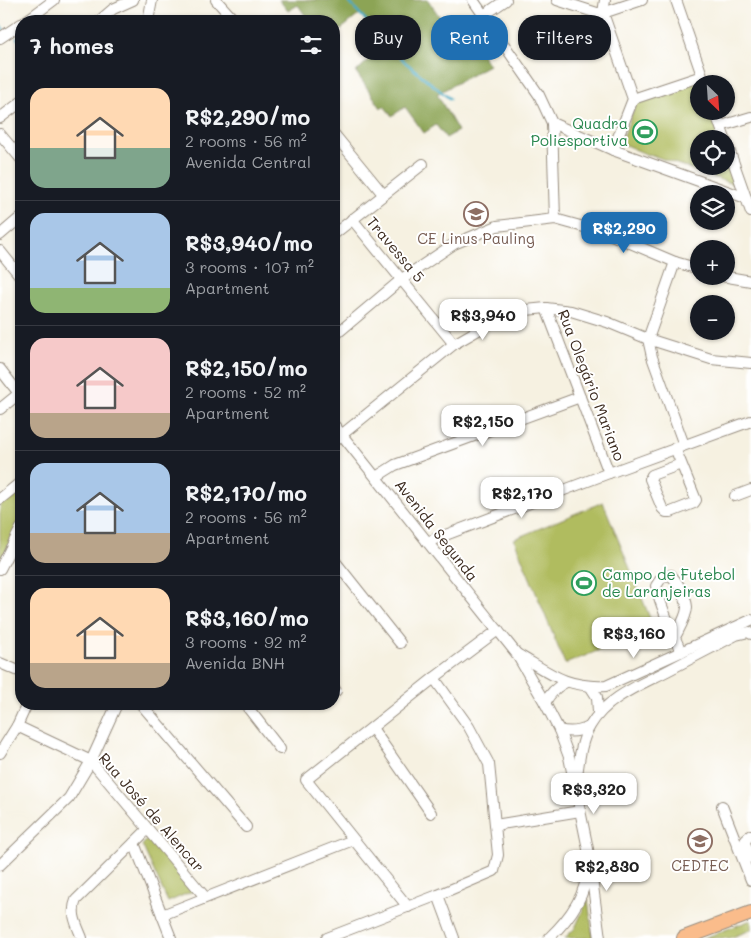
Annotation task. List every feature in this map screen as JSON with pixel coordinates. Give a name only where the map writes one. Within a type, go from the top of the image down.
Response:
[{"type":"main road","points":[[684,938],[751,913]]},
{"type":"street","points":[[34,15],[54,0]]},
{"type":"street","points":[[106,15],[113,9],[132,0]]},
{"type":"street","points":[[149,15],[152,0]]},
{"type":"street","points":[[216,0],[230,15]]},
{"type":"street","points":[[473,0],[484,15],[506,0]]},
{"type":"street","points":[[557,0],[589,12],[603,13],[642,0]]},
{"type":"street","points":[[605,0],[603,13],[633,99],[613,150]]},
{"type":"street","points":[[676,0],[701,75]]},
{"type":"street","points":[[0,38],[15,28]]},
{"type":"street","points":[[508,50],[539,95],[552,123],[555,219]]},
{"type":"street","points":[[633,99],[690,84]]},
{"type":"street","points":[[0,118],[15,107]]},
{"type":"street","points":[[721,126],[751,117]]},
{"type":"street","points":[[719,120],[722,130]]},
{"type":"street","points":[[552,123],[613,150],[746,198]]},
{"type":"street","points":[[0,134],[15,152]]},
{"type":"street","points":[[340,141],[383,194]]},
{"type":"street","points":[[340,229],[423,164]]},
{"type":"street","points":[[735,166],[751,212]]},
{"type":"street","name":"Travessa 5","points":[[352,219],[454,344]]},
{"type":"street","points":[[340,331],[402,279],[454,244],[497,226],[555,219],[609,234],[690,267]]},
{"type":"street","points":[[0,235],[15,222]]},
{"type":"street","points":[[0,251],[15,270]]},
{"type":"street","points":[[675,262],[648,340],[680,446],[681,464],[696,500],[694,503],[671,512],[666,512],[662,508],[650,479],[652,475],[681,464]]},
{"type":"street","points":[[735,278],[751,281]]},
{"type":"street","points":[[340,436],[454,344],[499,318],[526,310],[546,308],[571,311],[598,319],[648,340],[710,358],[751,363]]},
{"type":"street","name":"Rua Olegário Mariano","points":[[546,308],[609,472]]},
{"type":"street","points":[[0,369],[15,387]]},
{"type":"street","points":[[376,477],[395,466],[580,397]]},
{"type":"street","points":[[0,408],[15,398]]},
{"type":"street","points":[[427,542],[609,472],[751,421]]},
{"type":"street","name":"Avenida Segunda","points":[[340,441],[376,477],[516,653]]},
{"type":"street","points":[[0,499],[15,487]]},
{"type":"street","points":[[735,496],[751,490]]},
{"type":"street","points":[[0,567],[15,539]]},
{"type":"street","points":[[340,568],[400,643]]},
{"type":"street","points":[[675,637],[687,608],[678,583],[671,575],[662,576],[656,586],[659,598],[681,652]]},
{"type":"street","points":[[516,653],[566,682],[590,686],[606,686],[751,620]]},
{"type":"street","points":[[408,907],[306,780],[434,678],[498,630]]},
{"type":"street","points":[[575,785],[583,742],[589,727],[598,712],[608,703],[631,689],[736,635],[749,632],[751,634]]},
{"type":"street","points":[[516,653],[559,730],[569,757],[588,849],[600,938]]},
{"type":"street","points":[[0,664],[15,670]]},
{"type":"street","points":[[327,938],[494,871],[498,855],[489,764],[469,727],[434,678]]},
{"type":"street","points":[[545,703],[558,686],[566,682]]},
{"type":"street","points":[[590,686],[597,697],[598,712]]},
{"type":"street","points":[[0,753],[17,726],[24,710]]},
{"type":"street","points":[[0,865],[65,803],[91,761],[114,710]]},
{"type":"street","points":[[146,710],[246,828]]},
{"type":"street","points":[[250,710],[280,749]]},
{"type":"street","name":"Rua José de Alencar","points":[[17,726],[91,761],[205,897]]},
{"type":"street","points":[[559,730],[574,732],[589,727]]},
{"type":"street","points":[[372,728],[431,813]]},
{"type":"street","points":[[722,806],[751,880]]},
{"type":"street","points":[[495,825],[580,811]]},
{"type":"street","points":[[82,938],[73,915],[73,906],[76,900],[148,829]]},
{"type":"street","points":[[751,835],[746,839],[745,843],[751,858]]},
{"type":"street","points":[[162,915],[353,840]]},
{"type":"street","points":[[134,842],[171,938]]},
{"type":"street","points":[[549,938],[573,912],[580,898],[587,881],[588,849]]},
{"type":"street","points":[[438,895],[454,938]]},
{"type":"green space","points":[[279,0],[428,0],[439,15],[431,15],[431,60],[486,60],[489,65],[437,94],[458,131],[446,138],[436,125],[424,133],[405,107],[392,116],[384,106],[381,108],[356,72],[368,60],[421,60],[421,15],[360,14],[355,15],[355,18],[340,30],[340,15],[305,15],[298,5],[288,11]]},
{"type":"green space","points":[[690,83],[690,120],[714,120],[717,130],[690,130],[690,169],[648,155],[621,143],[637,100]]},
{"type":"green space","points":[[707,175],[734,175],[738,186]]},
{"type":"green space","points":[[15,490],[15,533],[0,562],[0,503]]},
{"type":"green space","name":"Campo de Futebol de Laranjeiras","points":[[603,502],[654,628],[565,664],[514,539]]},
{"type":"green space","points":[[150,837],[195,890],[168,902],[142,845]]},
{"type":"green space","points":[[588,899],[593,938],[565,938],[575,928]]},
{"type":"green space","points":[[751,920],[751,930],[730,938],[704,938]]},
{"type":"waterway","points":[[347,0],[405,62],[450,99]]},
{"type":"waterway","points":[[0,26],[4,30]]},
{"type":"place","name":"Quadra Poliesportiva","points":[[645,132]]},
{"type":"place","name":"CE Linus Pauling","points":[[476,214]]},
{"type":"place","name":"Campo de Futebol de Laranjeiras","points":[[584,583]]},
{"type":"place","name":"CEDTEC","points":[[700,841]]}]
